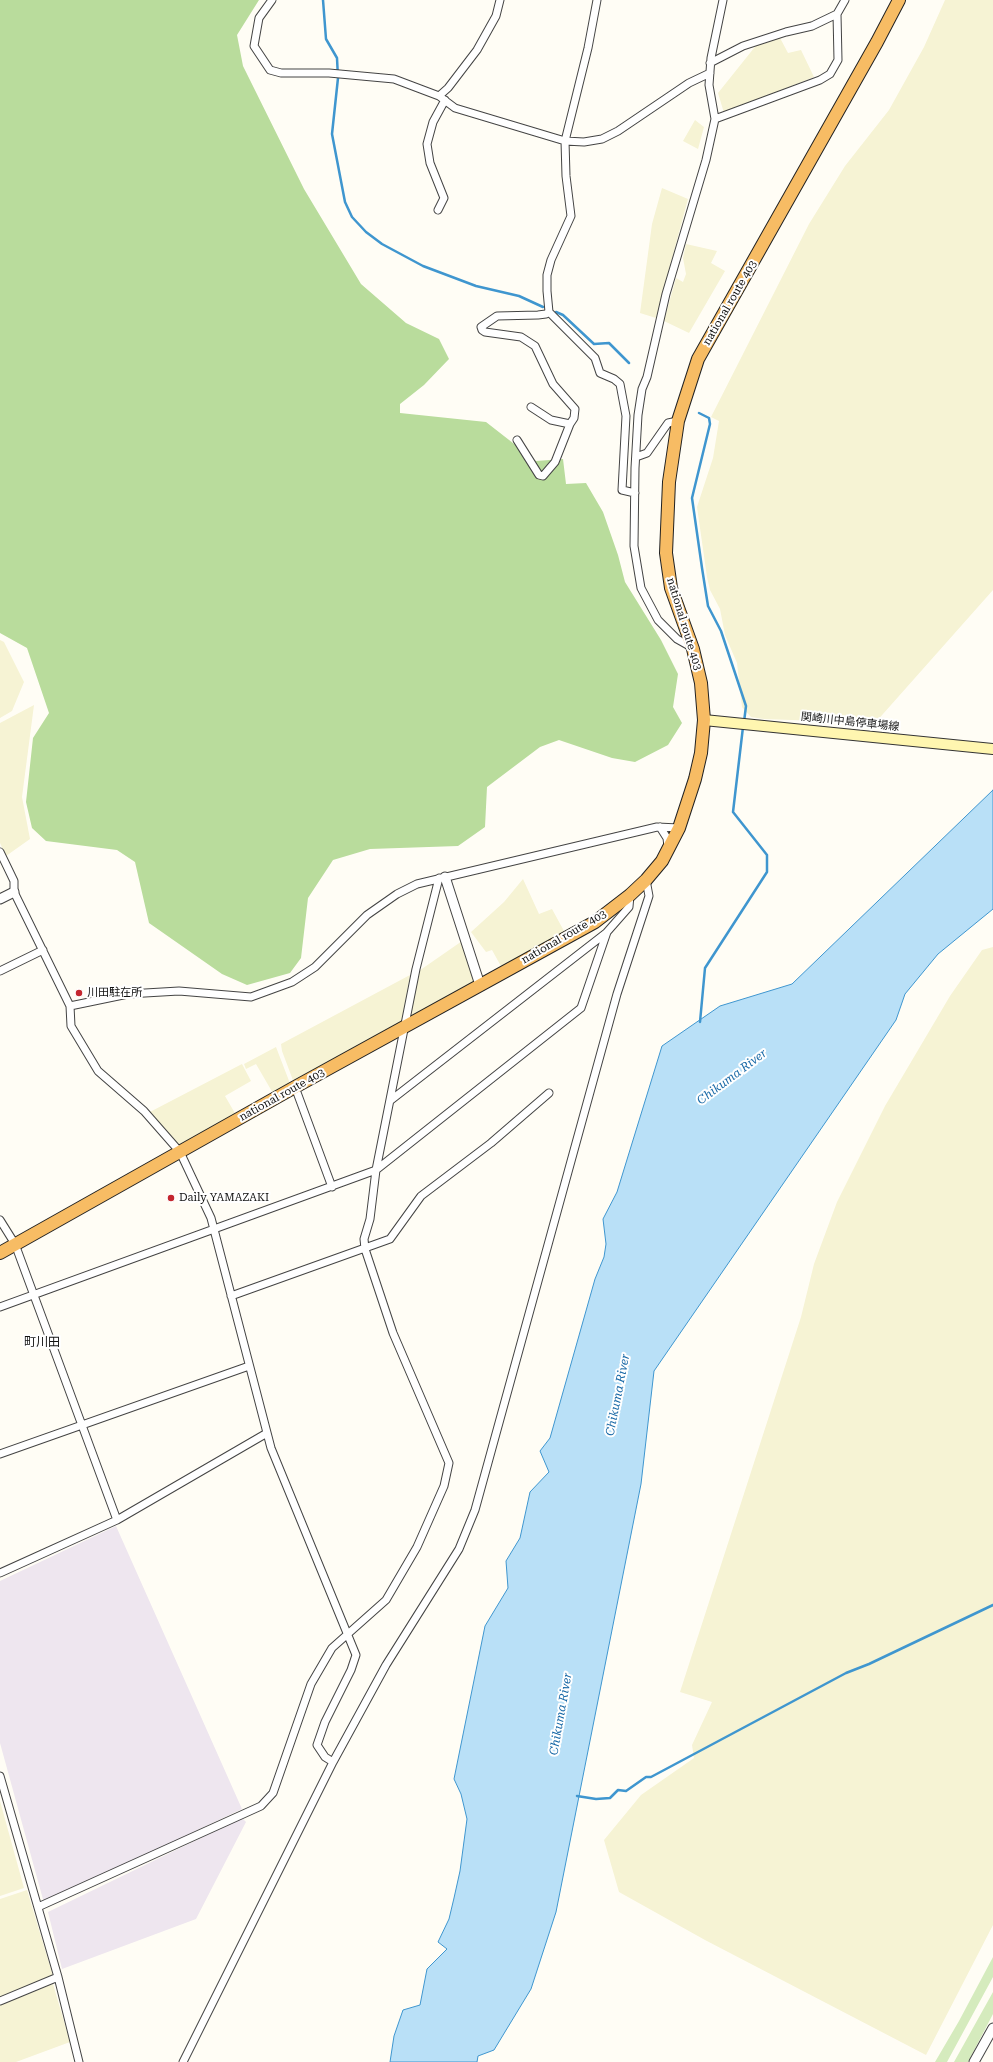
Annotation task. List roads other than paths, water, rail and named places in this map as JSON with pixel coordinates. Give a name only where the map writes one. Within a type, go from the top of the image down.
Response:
[{"type":"highway","name":"national route 403","points":[[0,1253],[295,1087],[595,922],[630,895],[646,880],[668,851],[679,828],[695,779],[704,720],[701,682],[693,648],[671,588],[666,553],[669,482],[678,421],[698,359],[873,49],[899,0]]},
{"type":"main road","name":"関崎川中島停車場線","points":[[704,720],[993,749]]},
{"type":"street","points":[[272,0],[259,18],[254,46],[270,70],[281,73],[330,73],[394,79],[442,98],[455,108],[565,141],[584,142],[602,139],[618,131],[689,84],[710,73]]},
{"type":"street","points":[[438,210],[444,198],[430,164],[428,144],[433,122],[442,98],[477,50],[496,16],[500,0]]},
{"type":"street","points":[[597,0],[588,48],[565,141],[566,176],[571,216],[551,260],[547,275],[549,312],[596,358],[600,373],[614,379],[620,384],[626,416],[622,490],[635,493]]},
{"type":"street","points":[[693,648],[677,639],[658,620],[641,588],[634,546],[636,457],[638,415],[642,389],[666,294],[706,160],[715,119],[709,85],[710,63],[723,0]]},
{"type":"street","points":[[715,119],[820,80],[830,74],[838,60],[837,14],[845,0]]},
{"type":"street","points":[[710,63],[743,46],[786,32],[812,26],[837,14]]},
{"type":"street","points":[[517,440],[539,475],[543,476],[555,462],[570,424],[574,418],[575,409],[553,384],[535,346],[522,336],[492,334],[482,330],[481,327],[497,316],[538,315],[549,312]]},
{"type":"street","points":[[531,407],[551,420],[570,424]]},
{"type":"street","points":[[636,457],[647,453],[668,423],[678,421]]},
{"type":"street","points":[[70,1006],[128,994],[172,992],[251,997],[292,982],[314,967],[367,915],[397,894],[416,884],[660,827],[679,828]]},
{"type":"street","points":[[660,827],[667,838],[668,851]]},
{"type":"street","points":[[0,852],[14,881],[14,892],[70,1006],[71,1026],[98,1071],[144,1110],[180,1152],[196,1184],[215,1229],[248,1366],[267,1433],[289,1492],[356,1655],[351,1670],[325,1722],[317,1745],[325,1757],[333,1762]]},
{"type":"street","points":[[442,877],[480,985]]},
{"type":"street","points":[[38,1907],[261,1806],[273,1793],[311,1684],[332,1648],[386,1600],[417,1547],[444,1486],[449,1463],[393,1333],[365,1249],[364,1239],[370,1219],[376,1170],[416,969],[442,877]]},
{"type":"street","points":[[183,2062],[333,1762],[386,1665],[459,1549],[475,1510],[617,994],[649,896],[646,880]]},
{"type":"street","points":[[0,899],[14,892]]},
{"type":"street","points":[[391,1100],[607,932],[629,907],[630,895]]},
{"type":"street","points":[[0,1307],[376,1170],[581,1008],[607,932]]},
{"type":"street","points":[[0,971],[43,950]]},
{"type":"street","points":[[295,1087],[332,1187]]},
{"type":"street","points":[[231,1296],[390,1239],[421,1196],[491,1143],[549,1093]]},
{"type":"street","points":[[0,1220],[15,1244],[83,1425],[116,1520]]},
{"type":"street","points":[[0,1454],[248,1366]]},
{"type":"street","points":[[0,1573],[116,1520],[267,1433]]},
{"type":"street","points":[[0,1776],[58,1977],[80,2062]]},
{"type":"street","points":[[0,2001],[58,1977]]},
{"type":"street","points":[[974,2062],[993,2028]]},
{"type":"water","name":"Chikuma River","points":[[993,790],[993,909],[938,954],[905,994],[896,1020],[654,1371],[641,1484],[556,1912],[531,1989],[494,2050],[478,2056],[477,2062],[390,2062],[394,2036],[403,2010],[420,2005],[427,1969],[447,1949],[438,1942],[449,1919],[454,1898],[460,1871],[467,1819],[461,1794],[454,1779],[485,1626],[508,1588],[506,1561],[520,1538],[530,1492],[549,1472],[540,1451],[550,1438],[595,1279],[604,1257],[606,1244],[603,1219],[617,1192],[662,1046],[720,1006],[792,984]]},
{"type":"waterway","points":[[323,0],[326,39],[337,58],[338,78],[332,134],[345,202],[352,217],[366,232],[382,244],[423,266],[476,286],[519,296],[543,307]]},
{"type":"waterway","points":[[556,312],[563,315],[594,344],[609,343],[629,363]]},
{"type":"waterway","points":[[699,413],[709,418],[710,424],[692,498],[702,568],[708,606],[721,631],[746,706],[744,722]]},
{"type":"waterway","points":[[700,1022],[705,968],[767,872],[767,855],[733,812],[743,727]]},
{"type":"waterway","points":[[577,1796],[596,1799],[610,1798],[618,1790],[626,1791],[646,1777],[651,1777],[846,1673],[869,1664],[993,1605]]},
{"type":"place","name":"川田駐在所","points":[[79,993]]},
{"type":"place","name":"Daily YAMAZAKI","points":[[171,1198]]},
{"type":"district","name":"町川田","points":[[42,1342]]}]
